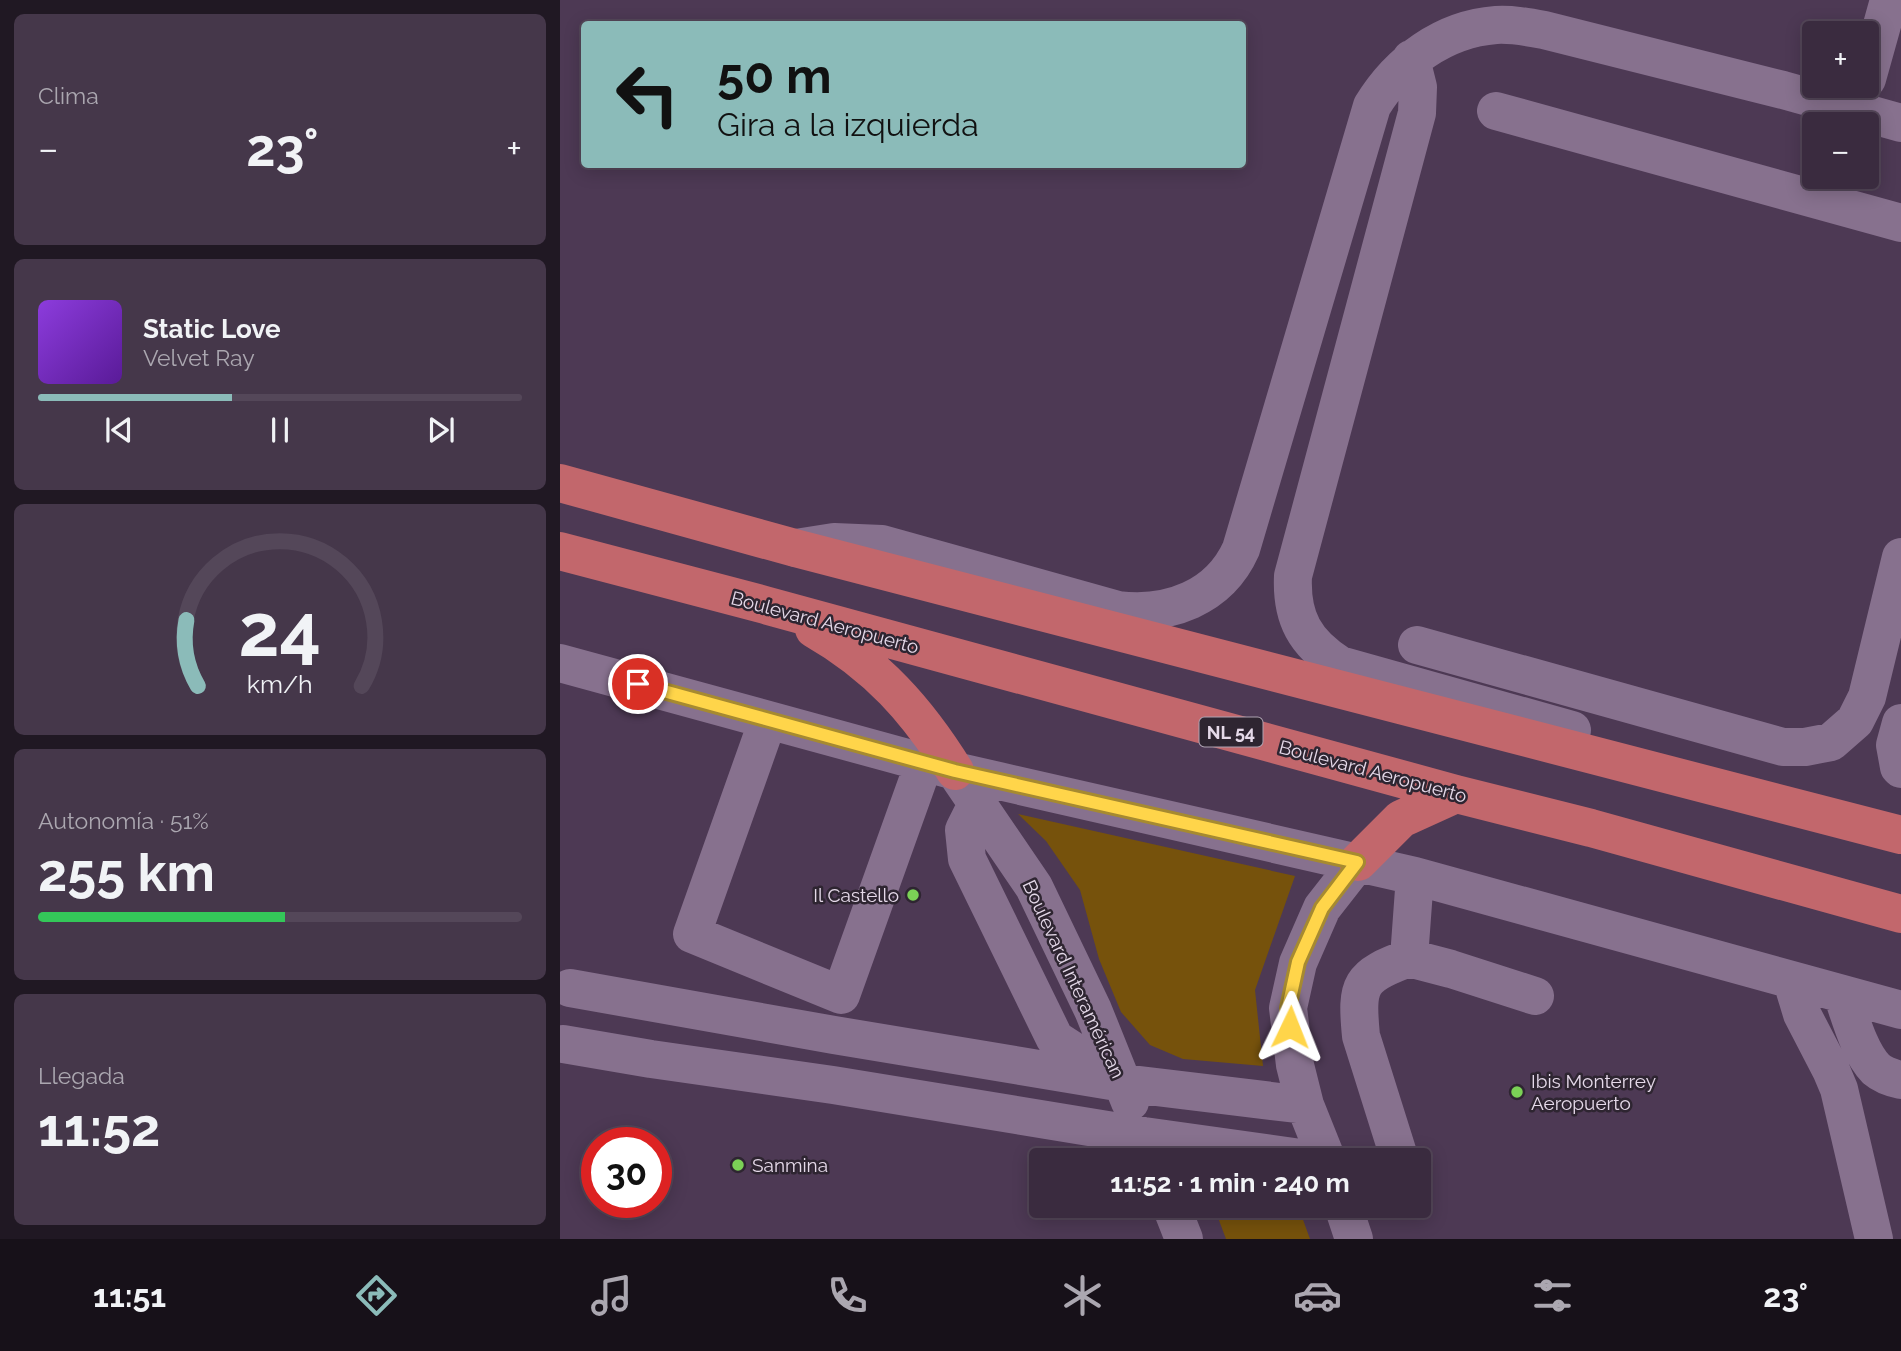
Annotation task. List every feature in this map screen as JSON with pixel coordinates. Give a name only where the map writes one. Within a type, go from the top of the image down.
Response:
[{"type":"highway","points":[[560,483],[796,548],[1901,835]]},
{"type":"highway","name":"Boulevard Aeropuerto","points":[[560,551],[1901,914]]},
{"type":"highway","points":[[765,605],[833,640],[891,686],[915,712],[936,741],[940,767]]},
{"type":"highway","points":[[1357,862],[1401,819],[1456,793]]},
{"type":"street","points":[[1879,37],[1889,0]]},
{"type":"street","points":[[796,548],[834,542],[882,544],[1118,610],[1154,611],[1189,601],[1223,577],[1241,549],[1372,106],[1383,88],[1411,59],[1446,38],[1470,30],[1520,26],[1802,80]]},
{"type":"street","points":[[1411,59],[1418,87],[1417,113],[1293,576],[1294,602],[1302,628],[1318,649],[1340,665],[1653,754],[1715,786]]},
{"type":"street","points":[[1871,98],[1901,123]]},
{"type":"street","points":[[1496,111],[1901,223]]},
{"type":"street","points":[[1417,645],[1783,747],[1805,747],[1832,742],[1855,722],[1867,697],[1901,557]]},
{"type":"street","points":[[560,663],[940,767],[1415,876],[1901,1010]]},
{"type":"street","points":[[768,720],[692,934],[841,995],[940,767]]},
{"type":"street","points":[[1901,723],[1895,745],[1901,769]]},
{"type":"street","name":"Boulevard Interamérican","points":[[940,767],[977,804],[1034,887],[1093,1010],[1149,1148]]},
{"type":"street","points":[[1322,1148],[1305,1105],[1295,1065],[1288,1008],[1298,962],[1322,908],[1357,862]]},
{"type":"street","points":[[1409,958],[1415,876]]},
{"type":"street","points":[[1396,1148],[1361,1036],[1360,994],[1367,979],[1382,968],[1409,958],[1535,996]]},
{"type":"street","points":[[1792,981],[1802,1014],[1839,1089],[1874,1239]]},
{"type":"street","points":[[570,988],[1123,1083],[1305,1105]]},
{"type":"street","points":[[1842,994],[1867,1057],[1877,1070],[1901,1080]]},
{"type":"street","points":[[833,1085],[834,1035]]},
{"type":"street","points":[[563,1044],[833,1085],[1149,1148]]},
{"type":"street","points":[[1176,1218],[1184,1239]]},
{"type":"street","points":[[1347,1218],[1353,1239]]},
{"type":"shaded area","points":[[1018,814],[1295,876],[1255,990],[1263,1066],[1183,1059],[1150,1045],[1121,1012],[1099,959],[1080,890],[1046,841]]},
{"type":"shaded area","points":[[1218,1218],[1302,1218],[1310,1239],[1226,1239]]},
{"type":"place","name":"Il Castello","points":[[913,895]]},
{"type":"place","name":"Ibis Monterrey Aeropuerto","points":[[1517,1092]]},
{"type":"place","name":"Sanmina","points":[[738,1165]]},
{"type":"route","points":[[638,684],[955,771],[1357,862],[1322,908],[1298,962],[1288,1008],[1290,1027]]}]
